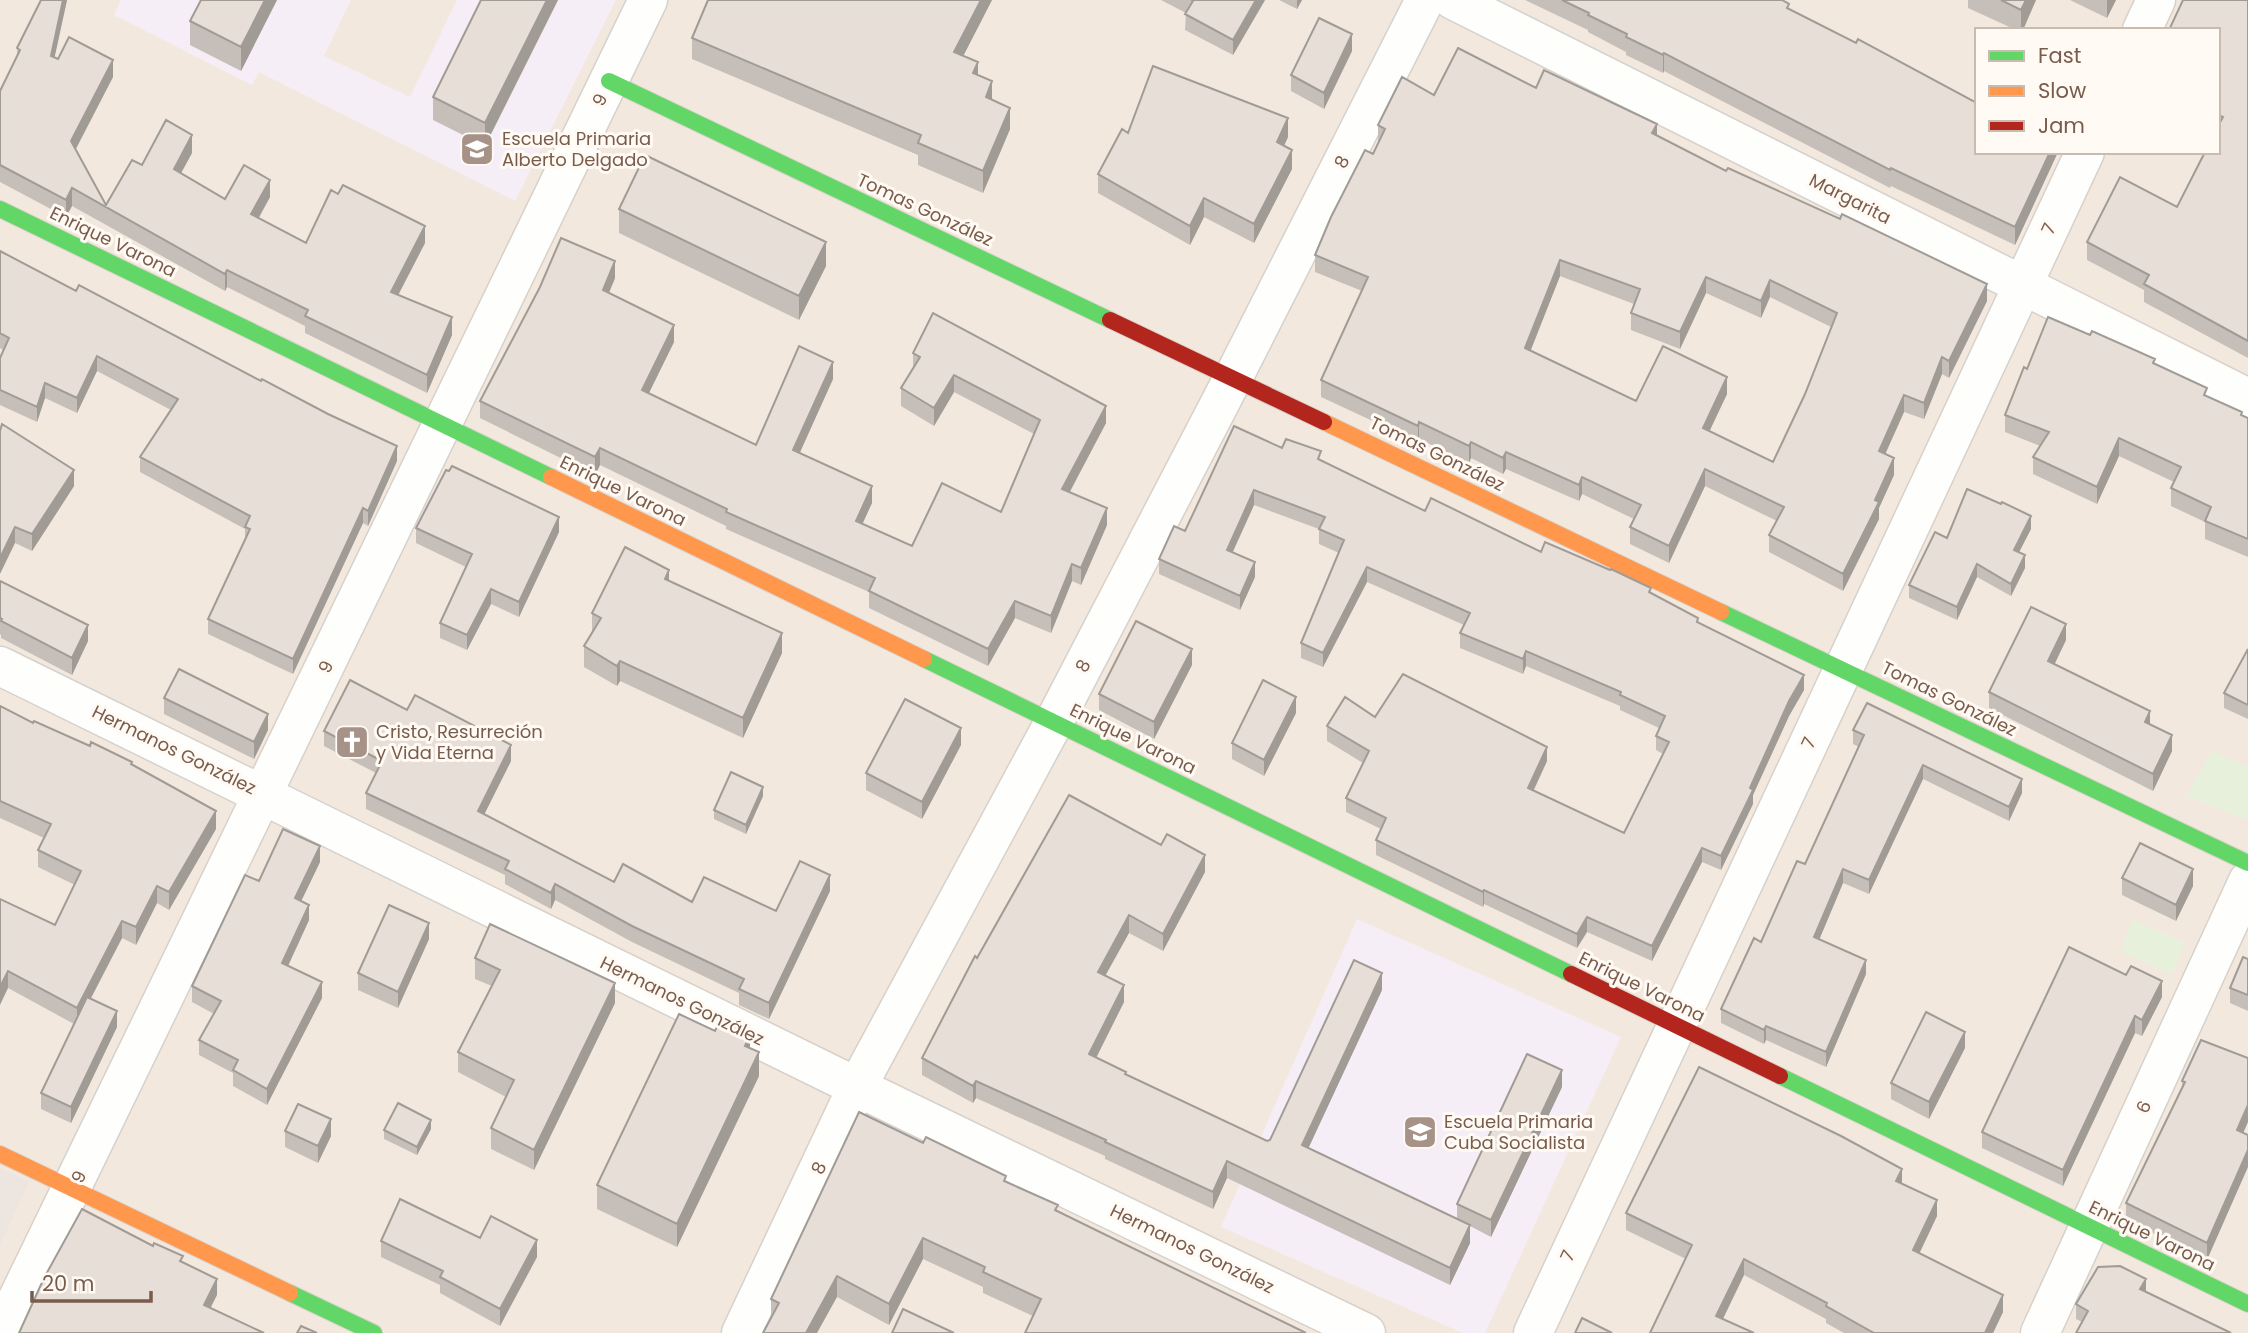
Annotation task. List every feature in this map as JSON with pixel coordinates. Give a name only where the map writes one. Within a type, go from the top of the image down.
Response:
[{"type":"street","name":"9","points":[[1,1333],[649,0]]},
{"type":"street","name":"8","points":[[741,1333],[857,1087],[1054,722],[1425,0]]},
{"type":"street","name":"Margarita","points":[[1453,0],[2248,398]]},
{"type":"street","points":[[2144,28],[2156,0]]},
{"type":"street","name":"Tomas González","points":[[610,81],[2248,863]]},
{"type":"street","name":"7","points":[[1532,1333],[2084,154]]},
{"type":"street","name":"Enrique Varona","points":[[0,209],[2248,1304]]},
{"type":"street","name":"Hermanos González","points":[[0,666],[857,1087],[1366,1333]]},
{"type":"street","name":"6","points":[[2040,1333],[2248,881]]},
{"type":"street","points":[[0,1154],[374,1333]]},
{"type":"shaded area","points":[[0,0],[2248,0],[2248,1333],[0,1333]]},
{"type":"shaded area","name":"Escuela Primaria Alberto Delgado","points":[[121,0],[351,0],[324,56],[410,97],[457,0],[616,0],[515,201],[259,72],[252,85],[114,15]]},
{"type":"shaded area","name":"Escuela Primaria Cuba Socialista","points":[[1357,919],[1621,1037],[1485,1333],[1463,1333],[1221,1227]]},
{"type":"shaded area","points":[[0,1168],[29,1182],[0,1245]]},
{"type":"green space","points":[[2212,751],[2248,767],[2248,820],[2186,796]]},
{"type":"green space","points":[[2133,920],[2185,942],[2172,974],[2120,951]]},
{"type":"building","points":[[41,0],[63,0],[51,56],[58,59],[69,37],[113,60],[71,141],[106,205],[132,160],[142,165],[166,120],[192,135],[174,169],[225,199],[244,165],[270,180],[251,214],[306,243],[331,190],[338,194],[343,185],[425,226],[391,292],[452,317],[427,375],[305,316],[308,310],[227,270],[225,274],[72,188],[66,200],[0,165],[0,91],[20,50],[17,48]]},
{"type":"building","points":[[201,0],[265,0],[241,47],[190,21]]},
{"type":"building","points":[[481,0],[547,0],[485,123],[433,97]]},
{"type":"building","points":[[708,0],[981,0],[954,52],[978,62],[973,73],[992,81],[986,97],[1010,108],[983,171],[918,143],[921,135],[692,38]]},
{"type":"building","points":[[1192,0],[1256,0],[1233,40],[1185,14]]},
{"type":"building","points":[[1562,0],[1782,0],[1789,4],[1787,8],[1856,43],[1858,39],[1975,102],[1975,154],[2049,154],[2015,227],[1891,168],[1890,170],[1664,53],[1663,55],[1626,37],[1627,34],[1588,15],[1589,13]]},
{"type":"building","points":[[2001,0],[2026,0],[2021,10]]},
{"type":"building","points":[[2183,0],[2248,0],[2248,341],[2144,284],[2149,275],[2087,242],[2120,177],[2177,207],[2204,154],[2220,154],[2220,122],[2223,117],[2220,116],[2220,28],[2170,28]]},
{"type":"building","points":[[1319,18],[1352,34],[1324,93],[1291,75]]},
{"type":"building","points":[[1458,48],[1536,88],[1544,70],[1657,124],[1652,133],[1726,171],[1728,168],[1840,219],[1842,214],[1987,284],[1949,361],[1942,357],[1924,403],[1904,395],[1879,451],[1894,458],[1875,500],[1879,502],[1843,574],[1769,535],[1784,507],[1705,469],[1669,546],[1630,527],[1641,505],[1582,477],[1579,485],[1506,452],[1503,458],[1471,442],[1469,446],[1419,422],[1418,426],[1321,380],[1368,277],[1315,255],[1365,150],[1373,154],[1385,129],[1378,125],[1402,77],[1434,95]],"holes":[[[1560,260],[1640,289],[1631,313],[1680,332],[1706,277],[1761,301],[1770,280],[1837,313],[1805,394],[1773,462],[1703,428],[1727,377],[1663,346],[1636,401],[1525,348]]]},
{"type":"building","points":[[1153,66],[1288,118],[1277,142],[1292,150],[1254,224],[1204,198],[1190,226],[1098,174],[1122,129],[1128,133]]},
{"type":"building","points":[[645,155],[826,242],[799,296],[619,209]]},
{"type":"building","points":[[561,238],[615,261],[603,290],[674,325],[642,390],[756,445],[799,346],[833,362],[793,450],[872,486],[856,521],[912,546],[942,483],[1001,512],[1040,420],[954,375],[934,408],[901,388],[920,357],[913,353],[933,313],[1106,406],[1062,489],[1107,508],[1081,568],[1072,564],[1051,616],[1015,601],[988,649],[869,591],[875,578],[726,512],[727,509],[600,448],[595,457],[480,401],[540,287]]},
{"type":"building","points":[[0,251],[76,291],[79,285],[261,381],[262,379],[397,446],[368,511],[363,508],[293,659],[208,619],[250,529],[245,527],[250,516],[140,457],[178,399],[97,356],[77,398],[45,383],[37,407],[0,390],[0,358],[9,338],[0,333]]},
{"type":"building","points":[[2048,317],[2090,335],[2092,331],[2155,359],[2153,363],[2207,388],[2204,395],[2242,412],[2241,415],[2248,418],[2248,539],[2205,521],[2211,507],[2171,488],[2181,467],[2119,438],[2097,487],[2033,457],[2049,432],[2005,415]]},
{"type":"building","points":[[2,424],[74,470],[32,534],[15,527],[0,558],[0,431]]},
{"type":"building","points":[[1234,426],[1282,448],[1286,439],[1321,451],[1318,459],[1425,511],[1431,498],[1541,552],[1545,542],[1611,569],[1651,588],[1649,592],[1698,618],[1697,622],[1804,675],[1789,701],[1750,788],[1753,790],[1721,856],[1702,848],[1652,946],[1587,917],[1577,934],[1376,840],[1386,818],[1346,798],[1369,751],[1327,726],[1345,697],[1375,717],[1403,674],[1547,747],[1528,788],[1624,833],[1669,742],[1656,736],[1665,716],[1620,695],[1621,692],[1526,651],[1523,659],[1460,633],[1470,613],[1367,567],[1323,653],[1301,643],[1344,540],[1319,529],[1325,517],[1254,490],[1227,550],[1255,562],[1240,596],[1159,559],[1174,526],[1185,531]]},
{"type":"building","points":[[452,466],[559,517],[519,602],[491,589],[467,635],[440,623],[472,554],[416,528],[446,470],[449,471]]},
{"type":"building","points":[[1967,489],[2031,516],[2014,550],[2025,555],[2011,584],[1977,564],[1957,607],[1909,585],[1935,532],[1947,538]]},
{"type":"building","points":[[625,547],[669,570],[665,579],[782,633],[743,718],[620,661],[617,666],[584,646],[601,618],[592,613]]},
{"type":"building","points":[[0,581],[88,625],[72,658],[1,621]]},
{"type":"building","points":[[2031,607],[2066,624],[2048,661],[2150,711],[2145,722],[2172,735],[2153,774],[1989,692]]},
{"type":"building","points":[[1136,621],[1192,649],[1154,722],[1099,694]]},
{"type":"building","points":[[2248,649],[2248,705],[2224,693]]},
{"type":"building","points":[[179,669],[268,714],[254,742],[164,698]]},
{"type":"building","points":[[350,680],[407,710],[415,695],[511,745],[478,811],[614,882],[623,864],[692,902],[704,877],[776,911],[800,861],[830,875],[769,1003],[739,989],[744,979],[632,926],[555,884],[551,893],[505,869],[509,861],[366,793],[382,761],[324,731]]},
{"type":"building","points":[[1263,680],[1296,697],[1264,760],[1232,743]]},
{"type":"building","points":[[905,699],[961,728],[922,802],[866,773]]},
{"type":"building","points":[[1867,703],[2022,779],[2009,807],[1923,765],[1869,880],[1843,869],[1814,937],[1866,960],[1826,1052],[1766,1026],[1764,1030],[1721,1009],[1754,938],[1761,942],[1797,861],[1805,864],[1864,735],[1853,730]]},
{"type":"building","points":[[0,706],[33,723],[34,721],[90,746],[91,742],[132,762],[131,764],[216,811],[169,892],[157,886],[136,927],[122,921],[77,1008],[8,971],[0,987],[0,899],[55,925],[81,871],[38,850],[51,824],[0,801]]},
{"type":"building","points":[[731,772],[763,787],[746,825],[714,810]]},
{"type":"building","points":[[1069,795],[1161,845],[1167,834],[1205,855],[1163,934],[1129,915],[1098,972],[1124,985],[1089,1054],[1126,1072],[1125,1074],[1267,1141],[1270,1140],[1354,960],[1382,973],[1302,1145],[1470,1225],[1450,1268],[1227,1161],[1213,1192],[976,1081],[973,1086],[922,1058],[975,956],[977,958]]},
{"type":"building","points":[[283,829],[320,846],[295,898],[309,905],[282,963],[322,982],[267,1089],[233,1070],[238,1060],[199,1040],[221,1001],[192,986],[245,875],[259,881]]},
{"type":"building","points":[[2140,843],[2193,869],[2176,905],[2122,878]]},
{"type":"building","points":[[389,905],[429,923],[398,992],[358,973]]},
{"type":"building","points":[[490,924],[615,983],[534,1150],[491,1128],[514,1080],[458,1052],[500,970],[475,958]]},
{"type":"building","points":[[2069,947],[2126,975],[2131,966],[2162,981],[2142,1020],[2135,1016],[2063,1170],[1982,1132]]},
{"type":"building","points":[[2243,957],[2248,959],[2248,995],[2230,988]]},
{"type":"building","points":[[87,997],[117,1011],[71,1107],[41,1093]]},
{"type":"building","points":[[1926,1012],[1965,1032],[1929,1102],[1891,1083]]},
{"type":"building","points":[[679,1014],[715,1031],[720,1020],[750,1035],[745,1046],[759,1052],[677,1224],[597,1185]]},
{"type":"building","points":[[2201,1040],[2248,1058],[2248,1105],[2237,1130],[2248,1135],[2248,1150],[2207,1243],[2126,1203],[2185,1082],[2182,1081]]},
{"type":"building","points":[[1527,1054],[1562,1070],[1491,1220],[1457,1204]]},
{"type":"building","points":[[1699,1067],[1902,1169],[1896,1181],[1937,1200],[1913,1250],[2003,1295],[1985,1333],[1874,1333],[1826,1306],[1827,1303],[1744,1259],[1716,1316],[1754,1333],[1650,1333],[1692,1245],[1626,1213]]},
{"type":"building","points":[[398,1103],[431,1120],[417,1147],[384,1130]]},
{"type":"building","points":[[298,1104],[331,1119],[318,1146],[285,1131]]},
{"type":"building","points":[[859,1112],[923,1143],[926,1137],[1006,1176],[1004,1181],[1058,1205],[1055,1210],[1306,1333],[1025,1333],[1041,1299],[983,1272],[985,1267],[923,1238],[889,1304],[837,1276],[806,1333],[763,1333],[779,1303],[771,1299]]},
{"type":"building","points":[[400,1199],[480,1238],[491,1216],[537,1240],[500,1309],[440,1277],[443,1271],[381,1241]]},
{"type":"building","points":[[82,1209],[153,1246],[154,1243],[183,1256],[180,1261],[217,1279],[204,1305],[264,1333],[19,1333],[44,1278]]},
{"type":"building","points":[[2120,1266],[2146,1279],[2140,1289],[2231,1333],[2076,1333],[2088,1311],[2076,1304],[2098,1267]]},
{"type":"building","points":[[903,1309],[954,1333],[892,1333]]},
{"type":"building","points":[[1582,1318],[1612,1333],[1575,1333]]},
{"type":"building","points":[[301,1326],[317,1333],[297,1333]]},
{"type":"traffic: fast","points":[[609,81],[1110,320]]},
{"type":"traffic: fast","points":[[0,209],[551,477]]},
{"type":"traffic: fast","points":[[1721,612],[2248,863]]},
{"type":"traffic: fast","points":[[924,659],[1571,974]]},
{"type":"traffic: fast","points":[[1780,1076],[2248,1304]]},
{"type":"traffic: fast","points":[[290,1293],[374,1333]]},
{"type":"traffic: slow","points":[[1324,422],[1721,612]]},
{"type":"traffic: slow","points":[[551,477],[924,659]]},
{"type":"traffic: slow","points":[[0,1154],[290,1293]]},
{"type":"traffic: jam","points":[[1110,320],[1324,422]]},
{"type":"traffic: jam","points":[[1571,974],[1780,1076]]},
{"type":"place","name":"Escuela Primaria Alberto Delgado","points":[[477,149]]},
{"type":"place","name":"Cristo, Resurreción y Vida Eterna","points":[[352,742]]},
{"type":"place","name":"Escuela Primaria Cuba Socialista","points":[[1420,1132]]}]
